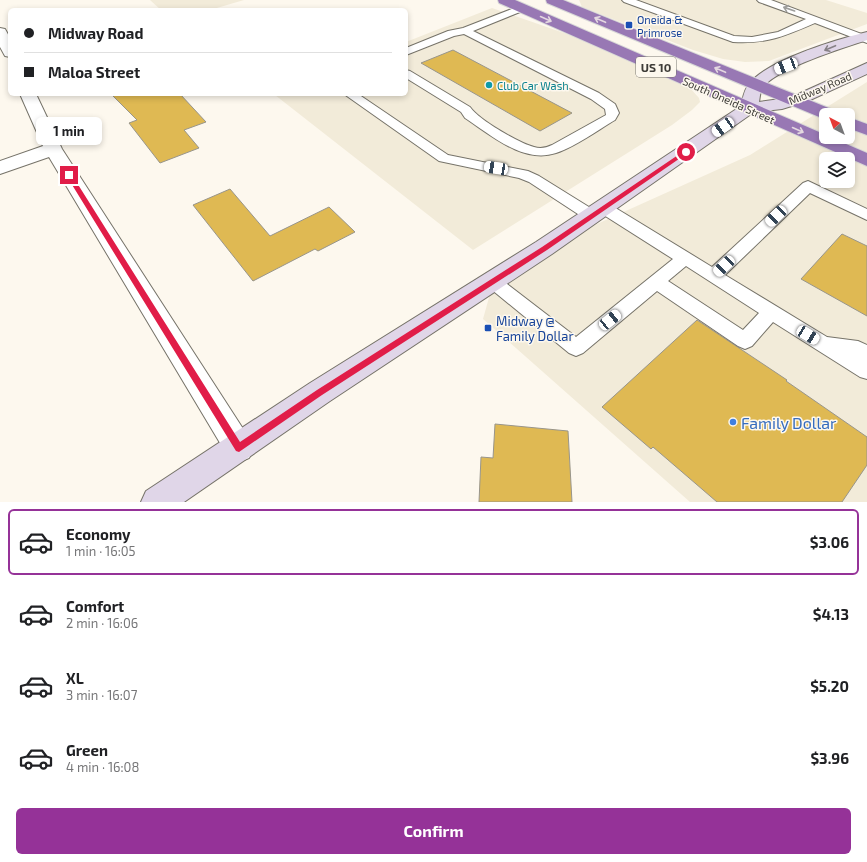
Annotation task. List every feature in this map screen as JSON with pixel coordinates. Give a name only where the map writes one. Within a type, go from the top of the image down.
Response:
[{"type":"highway","name":"South Oneida Street","points":[[504,0],[867,160]]},
{"type":"highway","name":"South Oneida Street","points":[[554,0],[756,85]]},
{"type":"highway","name":"US 10","points":[[756,85],[819,110]]},
{"type":"highway","points":[[855,125],[867,130]]},
{"type":"main road","points":[[749,108],[756,85],[775,71],[839,44],[865,38]]},
{"type":"main road","name":"Midway Road","points":[[157,502],[320,392],[598,212],[749,108],[782,104],[795,100],[816,92],[867,68]]},
{"type":"street","points":[[0,32],[8,49]]},
{"type":"street","points":[[29,96],[53,149],[239,448]]},
{"type":"street","points":[[0,168],[53,149]]},
{"type":"lane","points":[[627,0],[733,39],[752,40],[781,34],[815,19]]},
{"type":"lane","points":[[762,0],[865,38]]},
{"type":"lane","points":[[408,51],[452,33],[465,31],[522,8]]},
{"type":"lane","points":[[408,74],[466,110],[477,111],[514,133],[519,145],[532,151],[550,151],[559,148],[611,117],[614,113],[611,107],[595,96],[465,31]]},
{"type":"lane","points":[[353,96],[444,158],[523,174],[685,258],[867,371]]},
{"type":"lane","points":[[713,276],[808,186],[867,215]]},
{"type":"lane","points":[[492,282],[576,348],[685,258]]},
{"type":"lane","points":[[656,282],[745,341],[771,312]]},
{"type":"lane","points":[[821,343],[858,349],[867,354]]},
{"type":"shaded area","points":[[150,0],[244,0],[217,8],[159,8]]},
{"type":"shaded area","points":[[579,0],[826,0],[867,13],[867,24],[769,61],[745,62],[723,59],[693,50],[582,7]]},
{"type":"shaded area","points":[[492,8],[584,40],[678,82],[690,88],[699,98],[700,102],[672,125],[473,250],[276,96],[408,96],[408,41]]},
{"type":"shaded area","points":[[867,82],[867,502],[690,502],[483,319],[497,269],[750,155],[819,112],[819,144],[855,144],[855,108],[825,108]]},
{"type":"building","name":"Club Car Wash","points":[[453,50],[572,113],[540,131],[421,63]]},
{"type":"building","points":[[113,96],[182,96],[206,122],[184,130],[199,148],[160,163],[129,123],[137,120]]},
{"type":"building","points":[[230,189],[270,236],[329,207],[355,232],[318,251],[315,249],[253,281],[193,205]]},
{"type":"building","points":[[842,234],[867,246],[867,316],[801,279]]},
{"type":"building","name":"Family Dollar","points":[[697,320],[787,380],[786,381],[867,437],[867,465],[842,502],[717,502],[653,447],[651,449],[602,407]]},
{"type":"building","points":[[495,424],[568,431],[572,502],[479,502],[481,457],[493,458]]},
{"type":"place","name":"Oneida & Primrose","points":[[629,25]]},
{"type":"place","name":"Club Car Wash","points":[[489,85]]},
{"type":"place","name":"Midway @ Family Dollar","points":[[488,328]]},
{"type":"place","name":"Family Dollar","points":[[733,422]]},
{"type":"route","points":[[69,175],[239,448],[320,392],[544,248],[686,152]]}]
